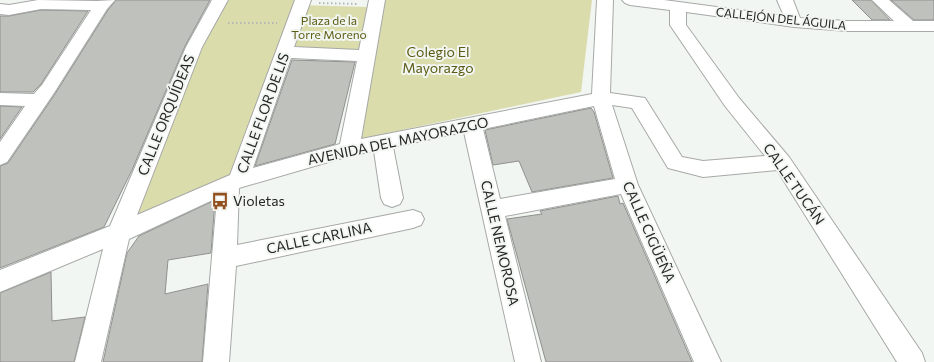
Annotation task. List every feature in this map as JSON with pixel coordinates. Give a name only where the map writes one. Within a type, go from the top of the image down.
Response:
[{"type":"street","points":[[3,13],[23,0]]},
{"type":"street","name":"CALLE ORQUÍDEAS","points":[[88,362],[119,234],[194,48],[220,0]]},
{"type":"street","name":"CALLE CIGÜEÑA","points":[[605,0],[601,98],[627,185],[708,362]]},
{"type":"street","name":"CALLEJÓN DEL ÁGUILA","points":[[630,0],[678,7],[714,6],[794,22],[847,26],[934,26]]},
{"type":"street","points":[[785,0],[794,22]]},
{"type":"street","points":[[880,0],[908,26]]},
{"type":"street","name":"CALLE FLOR DE LIS","points":[[216,362],[225,258],[234,182],[303,1]]},
{"type":"street","points":[[349,149],[376,2]]},
{"type":"street","points":[[3,13],[41,4],[104,3]]},
{"type":"street","points":[[0,156],[39,100],[48,90],[104,3]]},
{"type":"street","name":"CALLE TUCÁN","points":[[678,7],[678,25],[732,102],[782,162],[912,362]]},
{"type":"street","points":[[284,52],[366,56]]},
{"type":"street","name":"AVENIDA DEL MAYORAZGO","points":[[0,281],[119,234],[234,182],[349,149],[601,98],[638,102],[675,163],[703,169],[782,162]]},
{"type":"street","points":[[0,99],[39,100]]},
{"type":"street","name":"CALLE NEMOROSA","points":[[472,124],[528,362]]},
{"type":"street","points":[[382,142],[392,198]]},
{"type":"street","points":[[492,208],[627,185]]},
{"type":"street","name":"CALLE CARLINA","points":[[225,258],[413,219]]},
{"type":"path","points":[[303,1],[376,2]]},
{"type":"path","points":[[207,23],[295,24]]},
{"type":"green space","points":[[224,0],[297,0],[230,176],[130,217],[211,26]]},
{"type":"green space","name":"Colegio El Mayorazgo","points":[[384,0],[592,0],[581,92],[360,139]]},
{"type":"green space","name":"Plaza de la Torre Moreno","points":[[300,5],[368,7],[361,52],[285,49]]},
{"type":"building","points":[[116,0],[210,0],[185,46],[132,170],[104,227],[0,268],[0,166],[8,163]]},
{"type":"building","points":[[852,0],[871,0],[890,20],[872,20]]},
{"type":"building","points":[[891,0],[934,0],[934,20],[914,20]]},
{"type":"building","points":[[41,10],[88,11],[41,84],[33,92],[0,92],[0,16],[9,16]]},
{"type":"building","points":[[292,60],[355,62],[335,144],[255,166]]},
{"type":"building","points":[[0,106],[22,107],[0,139]]},
{"type":"building","points":[[591,108],[594,112],[613,178],[532,192],[519,161],[493,165],[485,130]]},
{"type":"building","points":[[618,196],[620,204],[623,203],[692,362],[546,362],[507,219],[542,214],[540,211]]},
{"type":"building","points":[[215,200],[211,253],[168,260],[165,294],[208,284],[202,362],[103,362],[127,253],[139,236]]},
{"type":"building","points":[[51,272],[52,321],[85,317],[74,362],[0,362],[0,293]]},
{"type":"place","name":"Violetas","points":[[220,201]]}]
